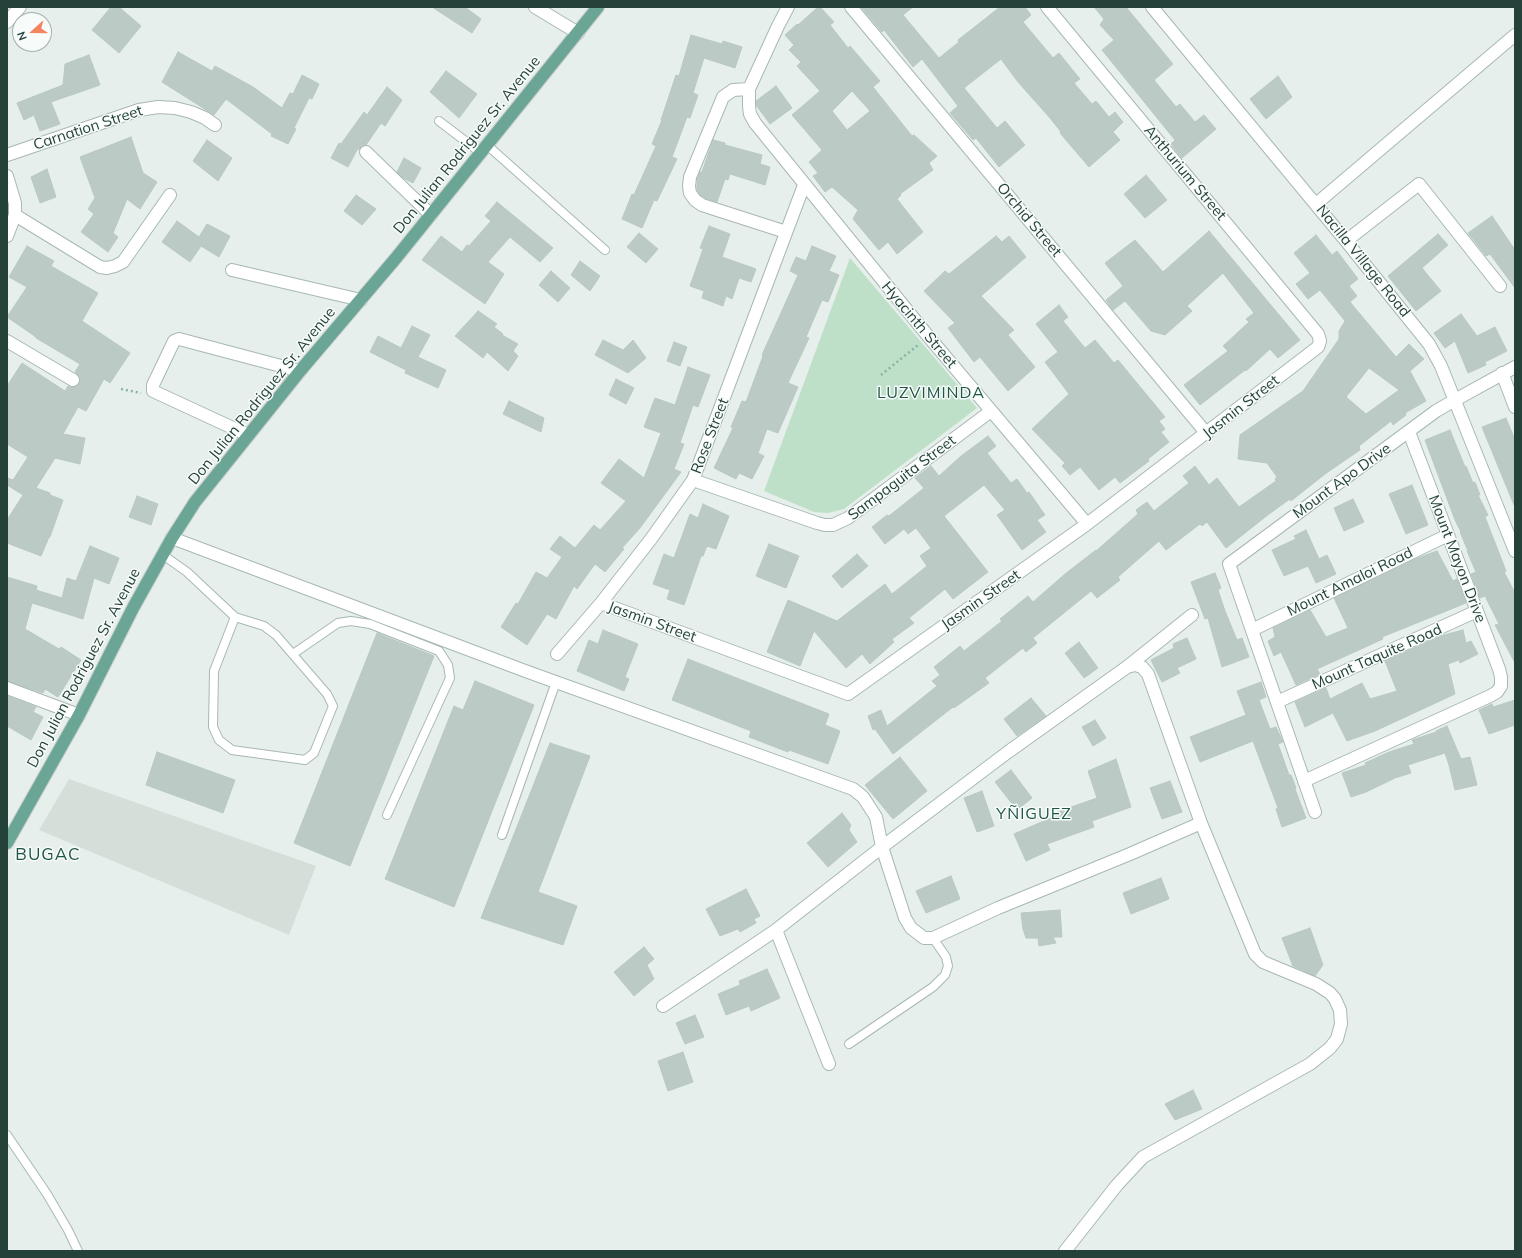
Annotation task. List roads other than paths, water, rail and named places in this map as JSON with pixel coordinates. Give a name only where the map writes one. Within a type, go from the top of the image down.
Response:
[{"type":"main road","name":"Don Julian Rodriguez Sr. Avenue","points":[[7,843],[78,715],[133,608],[172,538],[195,502],[300,371],[362,300],[598,7]]},
{"type":"street","points":[[7,22],[20,7]]},
{"type":"street","points":[[535,7],[578,33]]},
{"type":"street","points":[[786,232],[702,205],[695,200],[690,193],[689,186],[690,177],[723,96],[733,90],[749,88],[788,7]]},
{"type":"street","name":"Orchid Street","points":[[851,7],[1207,434]]},
{"type":"street","name":"Anthurium Street","points":[[1047,7],[1318,334],[1320,341]]},
{"type":"street","name":"Nacilla Village Road","points":[[1152,7],[1346,240],[1429,344],[1441,366],[1515,551]]},
{"type":"street","points":[[1316,204],[1515,35]]},
{"type":"street","name":"Hyacinth Street","points":[[749,88],[750,114],[754,123],[928,336],[1087,524]]},
{"type":"street","name":"Carnation Street","points":[[7,155],[139,110],[158,107],[175,108],[191,112],[205,118],[215,126]]},
{"type":"street","points":[[366,152],[431,215]]},
{"type":"street","points":[[7,176],[15,203],[14,215],[7,236]]},
{"type":"street","points":[[1346,240],[1419,184],[1500,286]]},
{"type":"street","name":"Rose Street","points":[[557,654],[601,603],[651,539],[693,480],[804,185]]},
{"type":"street","points":[[14,215],[100,267],[107,268],[116,266],[123,262],[170,195]]},
{"type":"street","points":[[232,270],[362,300]]},
{"type":"street","points":[[248,435],[153,391],[152,385],[174,341],[179,339],[300,371]]},
{"type":"street","points":[[7,341],[73,380]]},
{"type":"street","name":"Jasmin Street","points":[[601,603],[848,694],[1087,524],[1207,434],[1318,347],[1320,341]]},
{"type":"street","name":"Mount Apo Drive","points":[[1252,630],[1229,564],[1408,432],[1455,400],[1515,367]]},
{"type":"street","points":[[1502,373],[1515,407]]},
{"type":"street","name":"Sampaguita Street","points":[[693,480],[816,523],[833,525],[848,518],[991,411]]},
{"type":"street","name":"Mount Mayon Drive","points":[[1304,781],[1490,696],[1497,692],[1501,686],[1499,669],[1408,432]]},
{"type":"street","name":"Mount Amaloi Road","points":[[1252,630],[1448,535]]},
{"type":"street","points":[[172,538],[556,682],[853,789],[863,797],[876,817],[882,847],[905,918],[911,928],[924,938],[933,938],[998,908],[1202,823]]},
{"type":"street","name":"Mount Taquite Road","points":[[1277,702],[1477,611]]},
{"type":"street","points":[[663,1006],[776,930],[882,847],[1008,752],[1127,667],[1192,615]]},
{"type":"street","points":[[1252,630],[1315,812]]},
{"type":"street","points":[[1065,1251],[1117,1185],[1143,1157],[1310,1064],[1330,1048],[1338,1038],[1341,1024],[1340,1010],[1335,999],[1330,993],[1316,984],[1263,962],[1255,954],[1202,823],[1148,674],[1142,667],[1134,665],[1127,667]]},
{"type":"street","points":[[7,688],[78,715]]},
{"type":"street","points":[[776,930],[829,1064]]},
{"type":"lane","points":[[440,121],[484,149],[605,250]]},
{"type":"lane","points":[[163,555],[186,572],[235,617],[264,626],[276,635],[327,694],[333,706],[314,753],[305,760],[232,750],[219,740],[213,726],[214,671],[235,617]]},
{"type":"lane","points":[[293,654],[338,623],[351,621],[370,624],[439,651],[448,665],[450,678],[387,815]]},
{"type":"lane","points":[[502,835],[556,682]]},
{"type":"lane","points":[[849,1044],[934,987],[945,975],[948,966],[946,957],[933,938]]},
{"type":"lane","points":[[7,1135],[47,1194],[68,1230],[78,1251]]},
{"type":"district","name":"LUZVIMINDA","points":[[931,393]]},
{"type":"district","name":"YÑIGUEZ","points":[[1034,814]]},
{"type":"district","name":"BUGAC","points":[[48,855]]}]
